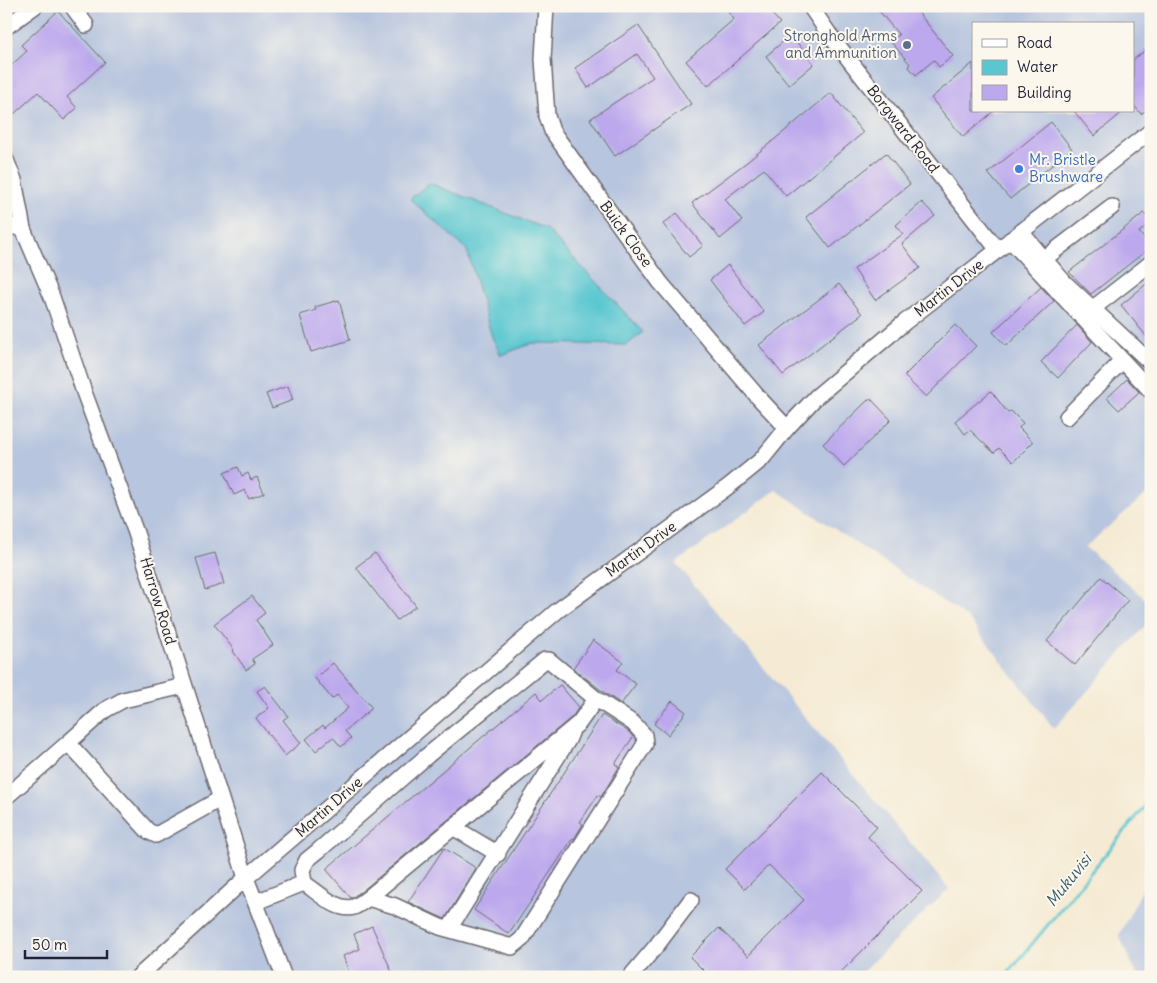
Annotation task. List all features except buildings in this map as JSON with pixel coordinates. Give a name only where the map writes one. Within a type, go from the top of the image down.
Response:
[{"type":"street","points":[[6,28],[35,6]]},
{"type":"street","points":[[72,6],[86,25]]},
{"type":"street","name":"Buick Close","points":[[546,6],[543,58],[547,116],[552,131],[660,282],[758,397],[787,428]]},
{"type":"street","name":"Borgward Road","points":[[810,6],[829,34],[1010,241]]},
{"type":"street","name":"Martin Drive","points":[[138,977],[246,878],[557,611],[730,486],[761,460],[816,397],[905,322],[1151,131]]},
{"type":"street","name":"Harrow Road","points":[[6,160],[14,180],[24,229],[52,297],[84,392],[124,499],[246,878],[284,977]]},
{"type":"street","points":[[1044,259],[1112,207]]},
{"type":"street","points":[[6,225],[24,229]]},
{"type":"street","points":[[1010,241],[1044,259],[1064,282],[1151,363]]},
{"type":"street","points":[[1010,241],[1151,391]]},
{"type":"street","points":[[1092,308],[1151,263]]},
{"type":"street","points":[[1067,417],[1122,361]]},
{"type":"street","points":[[368,898],[395,906],[440,927],[512,947],[522,939],[645,744],[644,735],[633,723],[596,699],[549,660],[545,660],[428,756],[308,860],[302,870],[304,883],[339,907],[354,907],[368,898],[579,723]]},
{"type":"street","points":[[6,797],[104,710],[123,700],[184,686]]},
{"type":"street","points":[[449,929],[596,699]]},
{"type":"street","points":[[68,743],[148,831],[156,835],[220,799]]},
{"type":"street","points":[[453,828],[498,854]]},
{"type":"street","points":[[256,902],[304,883]]},
{"type":"street","points":[[630,977],[691,900]]},
{"type":"shaded area","points":[[6,6],[1151,6],[1151,490],[1085,547],[1151,604],[1151,619],[1054,729],[968,618],[776,490],[676,563],[949,889],[857,977],[6,977]]},
{"type":"shaded area","points":[[1151,873],[1151,977],[1138,977],[1119,935]]},
{"type":"water","points":[[429,183],[546,229],[643,332],[627,345],[533,343],[501,355],[492,337],[467,250],[410,199]]},
{"type":"waterway","name":"Mukuvisi","points":[[1005,977],[1151,799]]},
{"type":"place","name":"Stronghold Arms and Ammunition","points":[[907,45]]},
{"type":"place","name":"Mr. Bristle Brushware","points":[[1019,169]]}]
